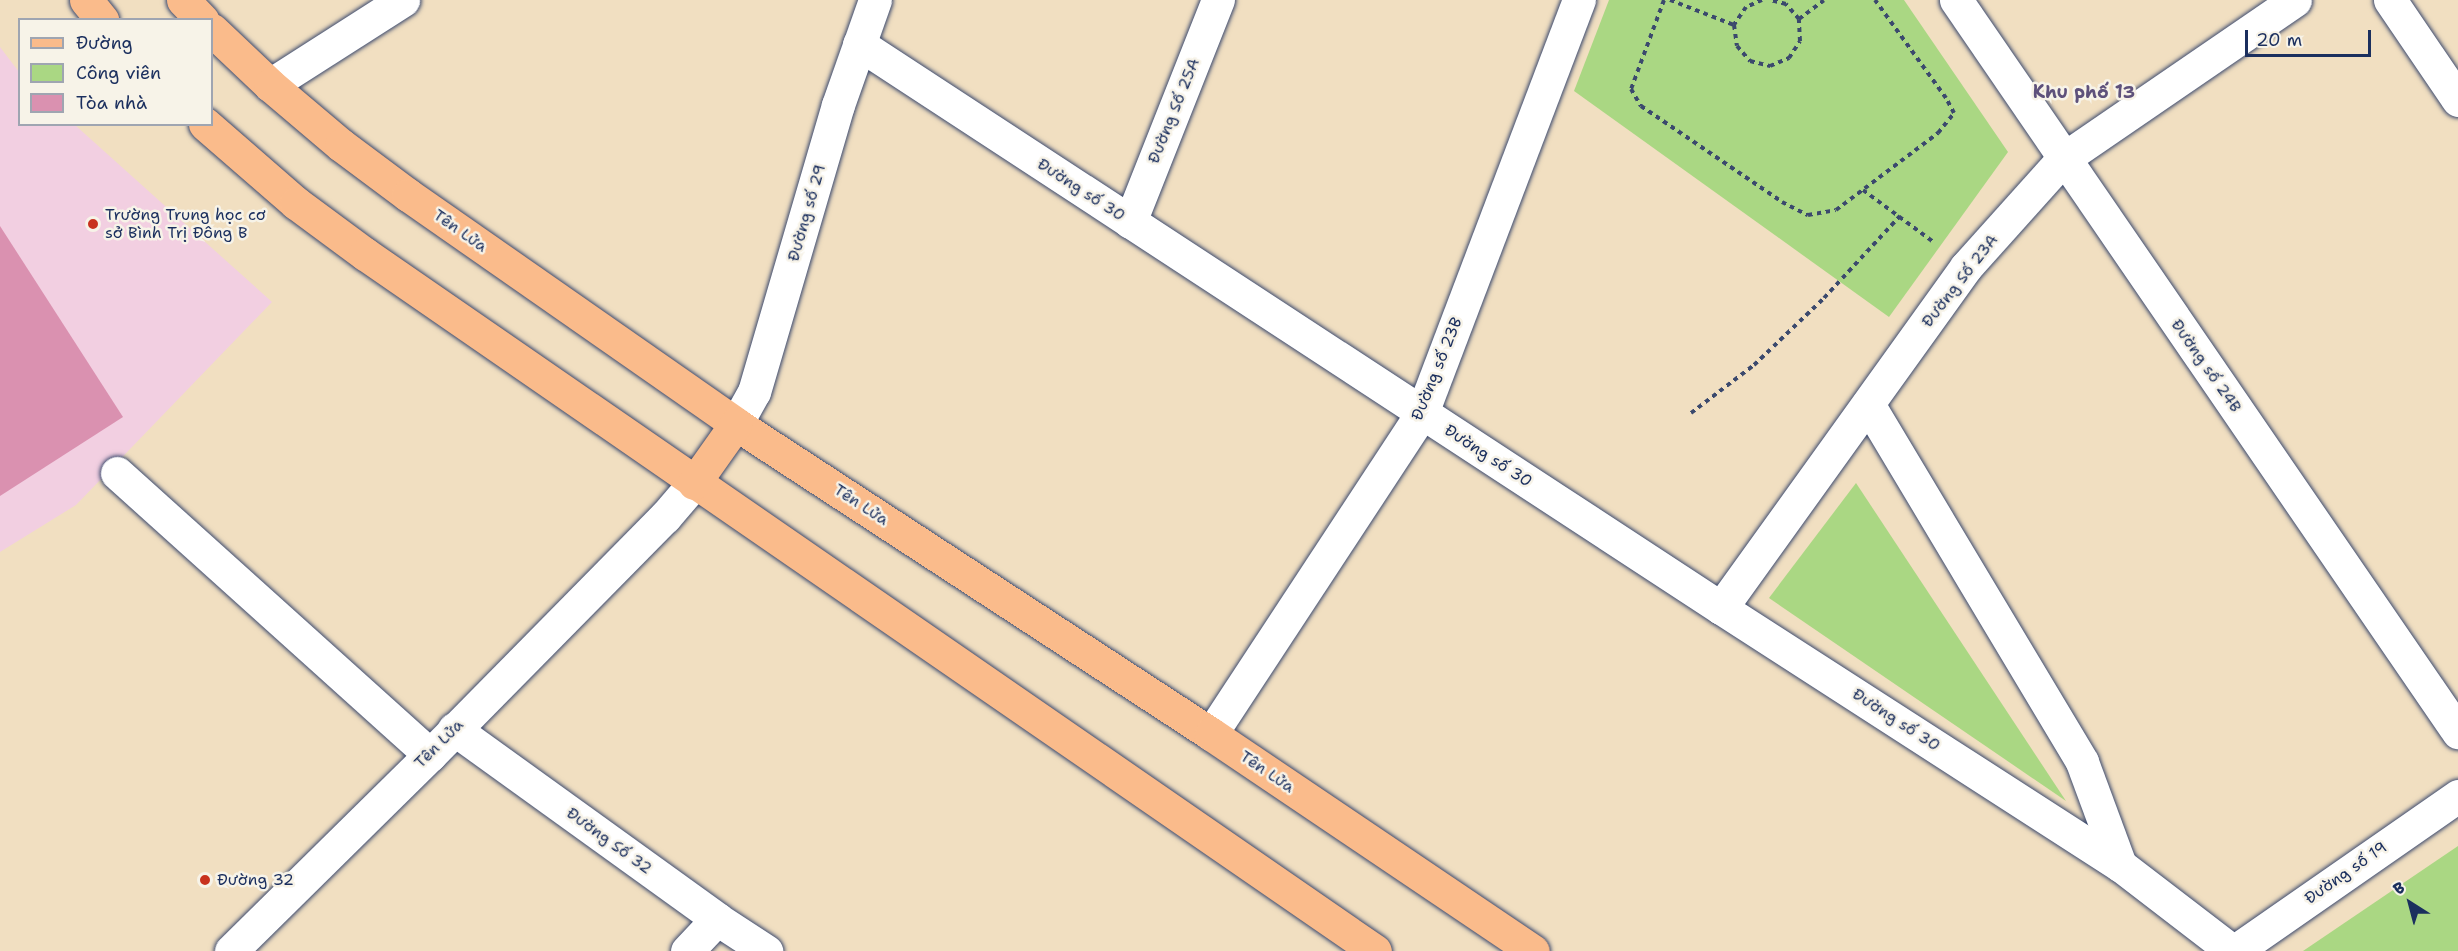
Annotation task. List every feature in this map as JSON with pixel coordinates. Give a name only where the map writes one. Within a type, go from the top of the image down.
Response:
[{"type":"main road","points":[[86,0],[100,18]]},
{"type":"main road","points":[[183,0],[200,18]]},
{"type":"main road","name":"Tên Lửa","points":[[213,31],[270,86],[341,146],[736,424],[1210,734],[1533,951]]},
{"type":"main road","points":[[207,126],[296,203],[365,254],[1374,951]]},
{"type":"main road","points":[[694,483],[736,424]]},
{"type":"street","points":[[270,86],[404,0]]},
{"type":"street","name":"Đường số 29","points":[[736,424],[754,392],[859,44],[875,0]]},
{"type":"street","name":"Đường Số 25A","points":[[1130,222],[1218,0]]},
{"type":"street","name":"Đường số 23B","points":[[1210,734],[1422,413],[1579,0]]},
{"type":"street","name":"Đường số 24B","points":[[1956,0],[2458,732]]},
{"type":"street","name":"Đường Số 23A","points":[[1721,608],[1966,267],[2063,159],[2295,0]]},
{"type":"street","points":[[2390,0],[2458,100]]},
{"type":"street","name":"Đường số 30","points":[[859,44],[1721,608],[2120,865],[2234,951]]},
{"type":"street","points":[[1868,404],[2082,762],[2120,865]]},
{"type":"street","points":[[117,473],[430,755]]},
{"type":"street","name":"Tên Lửa","points":[[231,951],[430,755],[664,517],[694,483]]},
{"type":"street","name":"Đường Số 32","points":[[454,729],[717,919],[766,951]]},
{"type":"street","name":"Đường số 19","points":[[2234,951],[2458,796]]},
{"type":"street","points":[[687,951],[717,919]]},
{"type":"path","points":[[1664,0],[1631,89],[1641,106],[1782,202],[1808,215],[1836,210],[1938,132],[1954,113],[1946,98],[1875,0]]},
{"type":"path","points":[[1670,0],[1734,25]]},
{"type":"path","points":[[1762,0],[1746,7],[1734,25],[1737,46],[1750,61],[1770,66],[1789,58],[1800,41],[1799,19],[1786,4],[1770,0]]},
{"type":"path","points":[[1799,19],[1824,0]]},
{"type":"path","points":[[1863,189],[1966,267]]},
{"type":"path","points":[[1691,413],[1754,365],[1824,298],[1900,216]]},
{"type":"shaded area","name":"Trường Trung học cơ sở Bình Trị Đông B","points":[[0,47],[18,71],[18,126],[76,126],[272,302],[76,505],[0,552]]},
{"type":"green space","points":[[1609,0],[1904,0],[2008,152],[1889,317],[1574,91]]},
{"type":"green space","points":[[1856,483],[2066,801],[1769,598]]},
{"type":"green space","points":[[2458,846],[2458,951],[2303,951]]},
{"type":"building","points":[[0,226],[123,417],[0,496]]},
{"type":"place","name":"Trường Trung học cơ sở Bình Trị Đông B","points":[[93,224]]},
{"type":"place","name":"Đường 32","points":[[205,880]]},
{"type":"district","name":"Khu phố 13","points":[[2084,92]]}]
